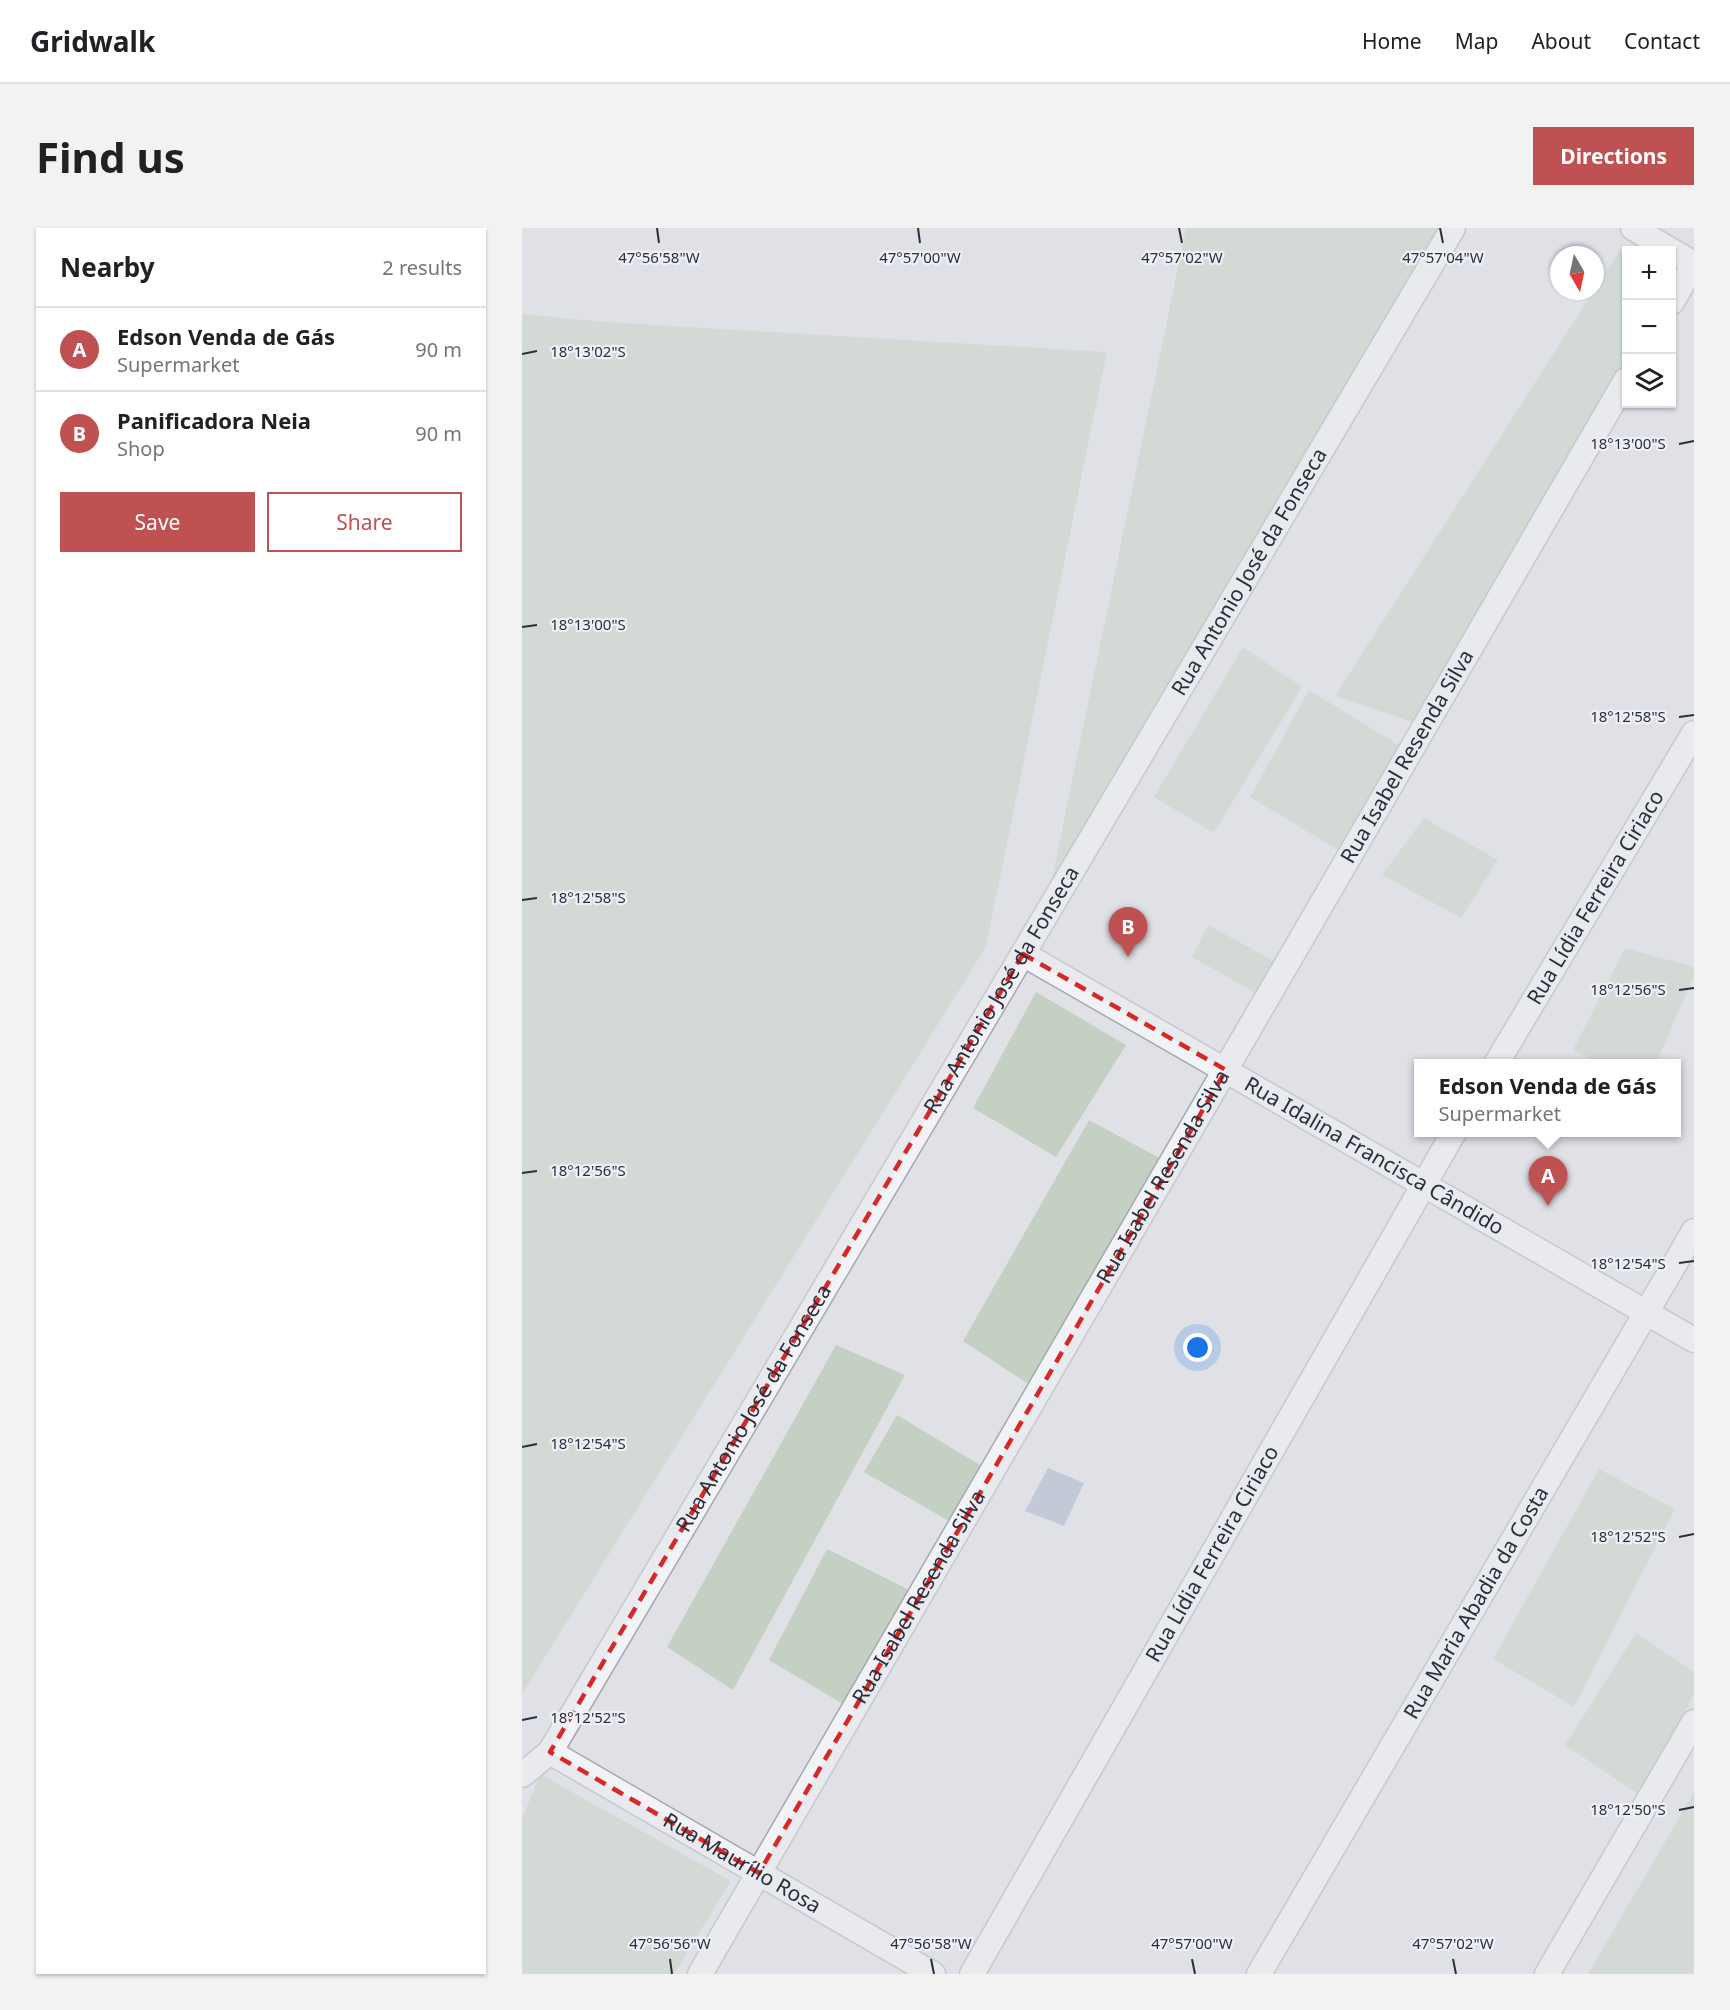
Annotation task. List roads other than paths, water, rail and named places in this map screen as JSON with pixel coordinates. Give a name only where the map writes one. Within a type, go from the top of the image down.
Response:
[{"type":"street","name":"Rua Antonio José da Fonseca","points":[[522,1775],[550,1752],[1453,228]]},
{"type":"street","points":[[1633,228],[1694,264],[1673,300]]},
{"type":"street","name":"Rua Isabel Resenda Silva","points":[[700,1974],[1622,387]]},
{"type":"street","name":"Rua Lídia Ferreira Ciriaco","points":[[1499,1059],[1694,733]]},
{"type":"street","name":"Rua Idalina Francisca Cândido","points":[[1023,954],[1694,1340]]},
{"type":"street","name":"Rua Lídia Ferreira Ciriaco","points":[[972,1974],[1451,1137]]},
{"type":"street","name":"Rua Maria Abadia da Costa","points":[[1259,1974],[1694,1231]]},
{"type":"street","points":[[1547,1974],[1694,1722]]},
{"type":"street","name":"Rua Maurílio Rosa","points":[[550,1752],[933,1974]]},
{"type":"water","points":[[1048,1468],[1084,1483],[1064,1526],[1025,1511]]},
{"type":"place","name":"Panificadora Neia","points":[[1128,957]]},
{"type":"place","name":"Edson Venda de Gás","points":[[1548,1206]]}]
